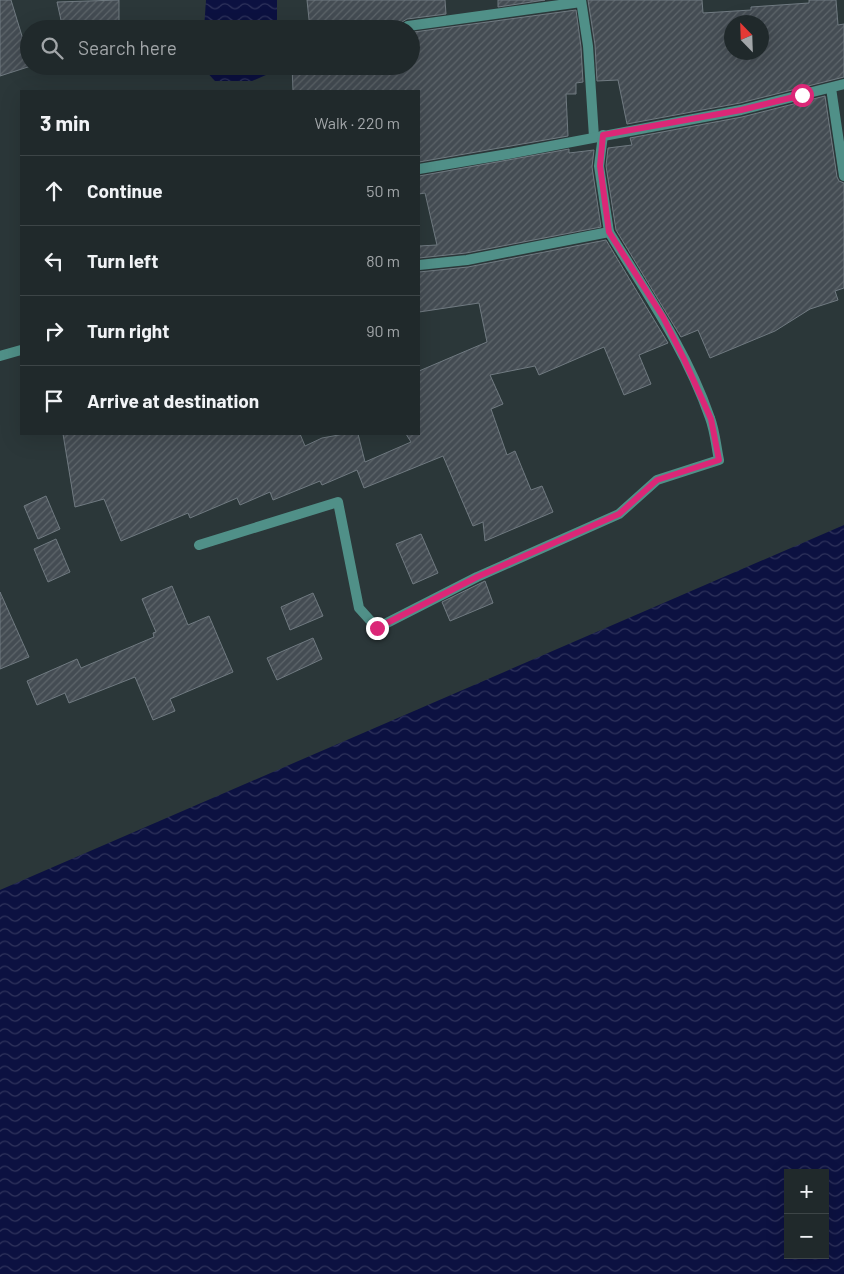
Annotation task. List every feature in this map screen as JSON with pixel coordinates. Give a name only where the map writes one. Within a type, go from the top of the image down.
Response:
[{"type":"street","points":[[199,545],[338,502],[359,608],[377,628],[477,577],[619,514],[657,480],[719,460],[711,419],[684,359],[663,317],[609,232],[600,166],[588,46],[581,1],[420,24]]},
{"type":"street","points":[[420,169],[741,110],[844,84]]},
{"type":"street","points":[[831,88],[844,176]]},
{"type":"street","points":[[420,265],[467,260],[609,232]]},
{"type":"street","points":[[0,356],[20,350]]},
{"type":"water","points":[[206,0],[277,0],[277,20],[205,20]]},
{"type":"water","points":[[209,75],[266,75],[252,81],[215,81]]},
{"type":"water","points":[[844,525],[844,1274],[0,1274],[0,890]]},
{"type":"building","points":[[0,0],[11,0],[20,30],[20,70],[0,76]]},
{"type":"building","points":[[119,0],[119,20],[61,20],[57,2]]},
{"type":"building","points":[[307,0],[445,0],[446,14],[405,20],[309,20]]},
{"type":"building","points":[[498,0],[545,0],[498,7]]},
{"type":"building","points":[[588,0],[702,0],[703,13],[751,10],[751,7],[809,3],[809,0],[836,0],[838,25],[844,24],[844,77],[740,103],[627,124],[618,80],[597,81],[595,45]]},
{"type":"building","points":[[576,10],[583,82],[576,83],[576,94],[566,94],[568,136],[420,162],[420,90],[293,90],[292,75],[420,75],[420,31]]},
{"type":"building","points":[[825,96],[837,177],[839,181],[844,183],[844,288],[835,291],[838,300],[810,309],[775,331],[710,358],[698,330],[681,337],[616,230],[606,166],[608,148],[632,145],[630,138],[742,117]]},
{"type":"building","points":[[569,149],[569,153],[594,150],[592,167],[601,227],[466,253],[420,258],[420,246],[437,245],[425,193],[420,194],[420,176]]},
{"type":"building","points":[[606,240],[668,343],[639,355],[651,384],[624,395],[604,347],[539,375],[535,366],[490,375],[503,404],[491,409],[507,455],[515,451],[531,490],[542,486],[553,512],[485,541],[483,522],[473,526],[443,456],[364,488],[357,470],[322,485],[320,481],[273,500],[270,492],[240,505],[237,498],[190,518],[188,513],[121,541],[104,499],[75,507],[63,435],[300,435],[305,446],[322,438],[338,435],[358,435],[365,462],[411,442],[407,435],[420,435],[420,371],[487,342],[479,303],[420,312],[420,272],[468,267]]},
{"type":"building","points":[[46,496],[60,529],[38,539],[24,506]]},
{"type":"building","points":[[421,534],[438,573],[413,584],[396,544]]},
{"type":"building","points":[[56,539],[70,572],[48,582],[34,549]]},
{"type":"building","points":[[485,581],[493,603],[450,621],[442,602]]},
{"type":"building","points":[[172,586],[188,625],[209,616],[233,672],[170,699],[175,711],[153,720],[135,677],[69,703],[65,693],[37,705],[27,681],[77,659],[81,668],[154,637],[153,633],[156,632],[142,599]]},
{"type":"building","points":[[0,592],[29,657],[0,669]]},
{"type":"building","points":[[313,593],[323,616],[290,630],[281,607]]},
{"type":"building","points":[[313,638],[322,659],[277,680],[267,658]]},
{"type":"route","points":[[377,628],[477,577],[619,514],[657,480],[719,460],[711,419],[684,359],[663,317],[609,232],[600,166],[603,135],[741,110],[802,95]]}]
